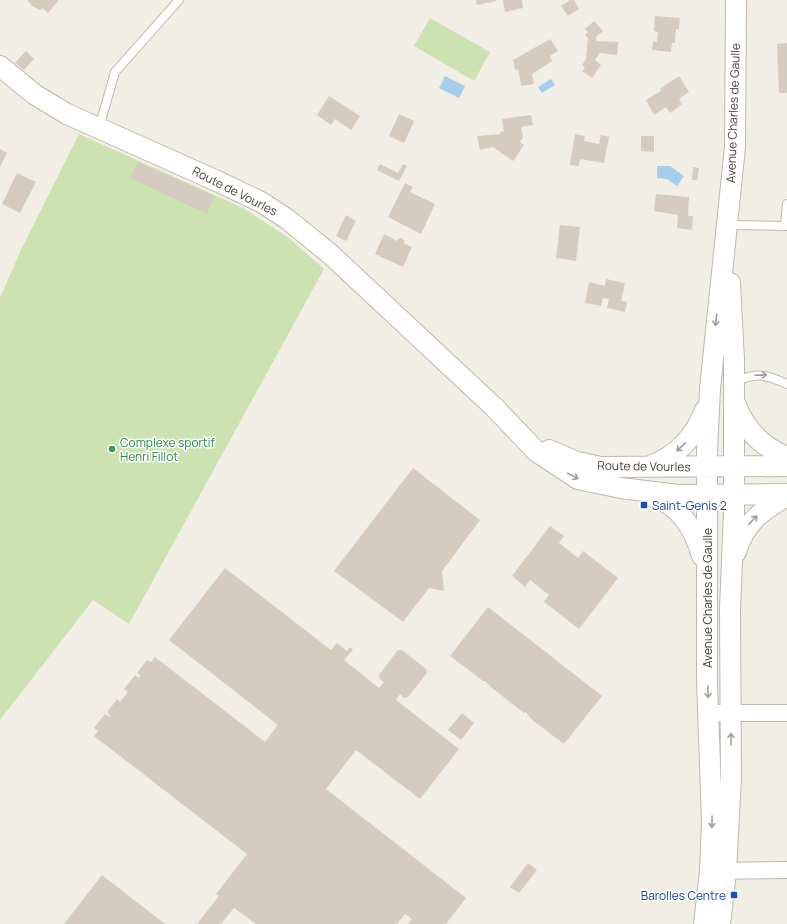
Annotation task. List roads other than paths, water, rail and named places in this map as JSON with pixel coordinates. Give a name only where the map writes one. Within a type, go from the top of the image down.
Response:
[{"type":"street","name":"Avenue Charles de Gaulle","points":[[710,389],[728,225],[734,147],[736,0]]},
{"type":"street","name":"Route de Vourles","points":[[0,66],[34,94],[67,114],[217,181],[261,202],[288,219],[329,253],[511,424],[537,452],[578,479],[594,484],[639,491],[664,500],[682,515],[697,540],[706,569]]},
{"type":"street","name":"Avenue Charles de Gaulle","points":[[720,924],[709,713],[706,569],[733,390],[728,225]]},
{"type":"street","points":[[645,468],[671,456],[689,439],[701,420],[710,389]]},
{"type":"street","points":[[710,389],[719,420],[720,566],[730,609]]},
{"type":"street","points":[[733,390],[739,413],[748,428],[759,441],[776,453],[787,457]]},
{"type":"street","name":"Route de Vourles","points":[[511,424],[560,456],[577,462],[601,467],[645,468],[720,480],[787,495]]},
{"type":"street","name":"Route de Vourles","points":[[720,480],[787,466]]},
{"type":"street","points":[[639,491],[653,484],[787,477]]},
{"type":"street","name":"Avenue Charles de Gaulle","points":[[704,924],[718,871],[731,778],[731,567],[720,480]]},
{"type":"street","points":[[731,567],[739,541],[748,525],[769,506],[787,495]]},
{"type":"street","points":[[709,713],[787,713]]},
{"type":"street","points":[[718,871],[787,870]]},
{"type":"lane","points":[[99,128],[115,72],[179,0]]},
{"type":"lane","points":[[728,225],[786,225],[787,204]]},
{"type":"lane","points":[[733,390],[748,376],[767,374],[787,384]]},
{"type":"water","points":[[445,76],[465,86],[459,98],[439,88]]},
{"type":"water","points":[[551,79],[555,85],[542,93],[538,87]]},
{"type":"water","points":[[657,166],[670,166],[684,176],[677,186],[667,179],[657,178]]},
{"type":"place","name":"Complexe sportif Henri Fillot","points":[[112,449]]},
{"type":"place","name":"Saint-Genis 2","points":[[644,505]]},
{"type":"place","name":"Barolles Centre","points":[[734,895]]}]
